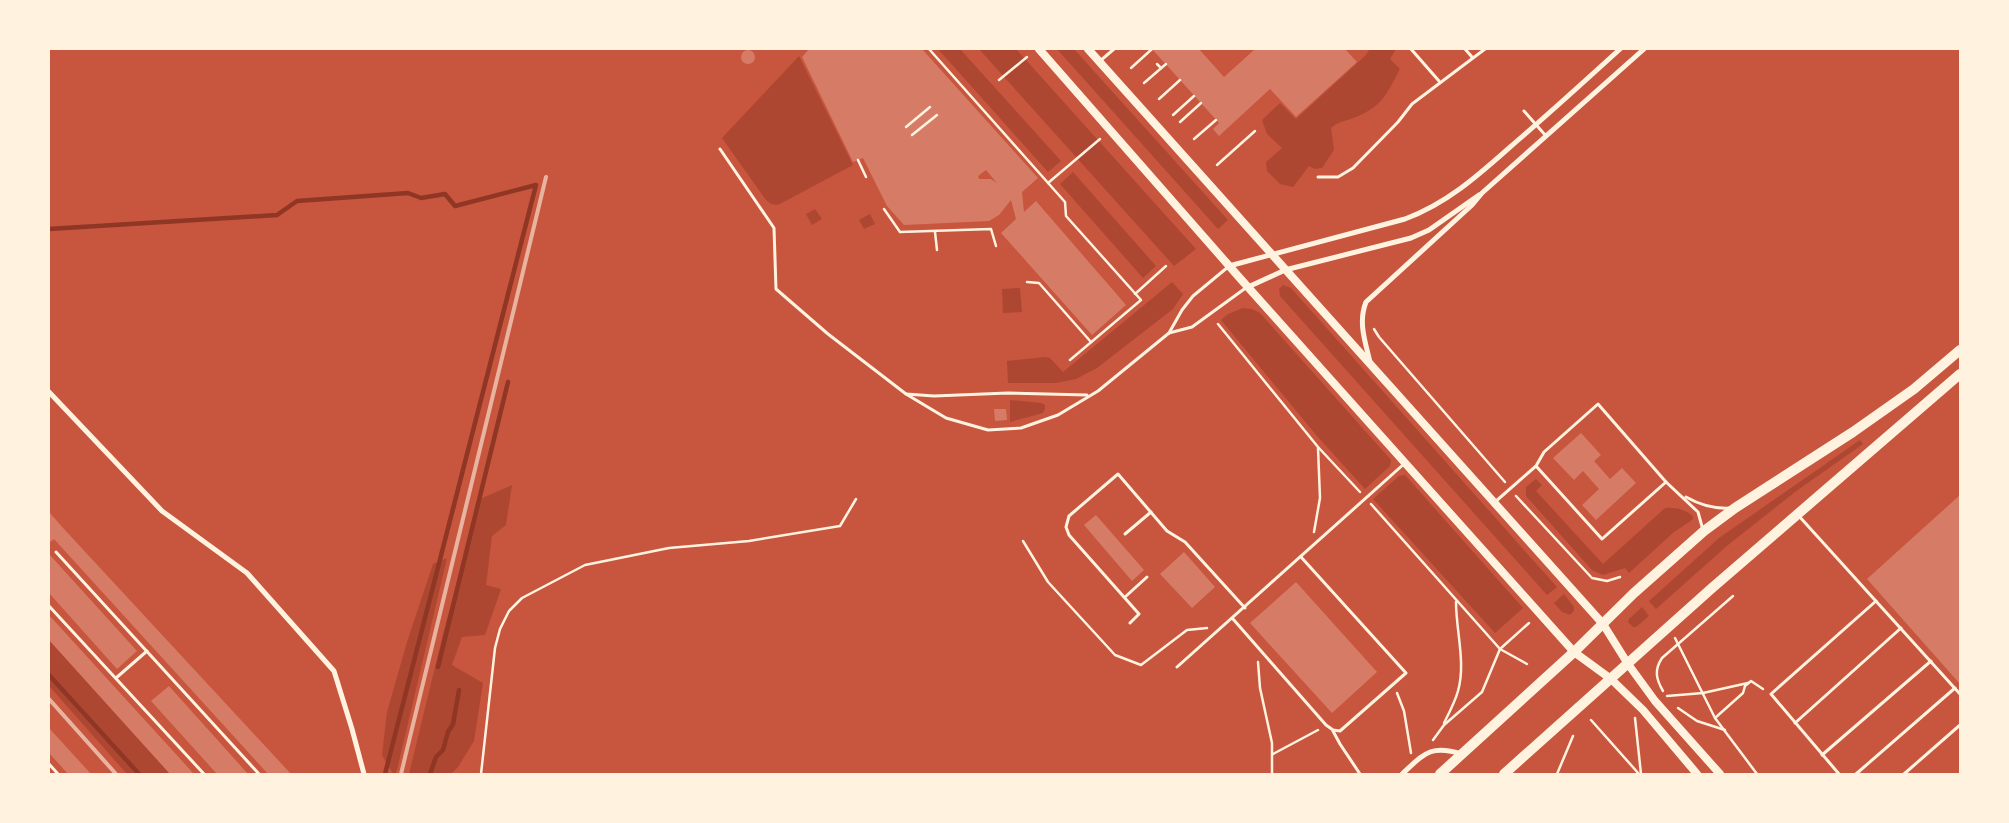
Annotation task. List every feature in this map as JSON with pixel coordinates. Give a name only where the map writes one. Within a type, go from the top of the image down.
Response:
[{"type":"main road","points":[[1440,774],[1574,652],[1634,593],[1704,532],[1735,508],[1860,427],[1914,389],[1960,350]]},
{"type":"main road","points":[[1504,774],[1798,514],[1960,374]]},
{"type":"street","points":[[1039,49],[1229,266],[1574,652],[1611,679],[1644,710],[1697,774]]},
{"type":"street","points":[[1088,49],[1604,624],[1628,664],[1655,701],[1720,774]]},
{"type":"street","points":[[1229,266],[1396,221],[1426,211],[1454,194],[1620,49]]},
{"type":"street","points":[[1371,364],[1362,322],[1362,312],[1366,302],[1472,205],[1482,193],[1644,49]]},
{"type":"street","points":[[1248,287],[1286,270],[1411,238],[1428,230],[1482,193]]},
{"type":"street","points":[[49,392],[162,511],[247,573],[334,671],[364,774]]},
{"type":"street","points":[[1402,774],[1423,754],[1446,749],[1462,754]]},
{"type":"lane","points":[[1100,62],[1114,49]]},
{"type":"lane","points":[[1410,49],[1439,81]]},
{"type":"lane","points":[[1465,49],[1472,57]]},
{"type":"lane","points":[[1318,177],[1338,177],[1353,168],[1398,122],[1412,104],[1439,81],[1485,49]]},
{"type":"lane","points":[[1524,111],[1546,136]]},
{"type":"lane","points":[[720,149],[774,228],[776,289],[828,334],[906,394],[946,418],[988,430],[1021,428],[1058,415],[1104,386],[1169,333],[1182,310],[1193,296],[1229,266]]},
{"type":"lane","points":[[1169,333],[1192,326],[1248,287]]},
{"type":"lane","points":[[906,394],[934,396],[1008,393],[1089,395]]},
{"type":"lane","points":[[1495,503],[1536,466],[1544,452],[1598,404],[1666,482],[1698,512],[1704,532]]},
{"type":"lane","points":[[1177,667],[1233,619],[1405,463]]},
{"type":"lane","points":[[1536,466],[1602,539],[1666,482]]},
{"type":"lane","points":[[1130,623],[1139,614],[1069,535],[1066,522],[1069,516],[1118,474],[1167,531],[1186,542],[1245,608]]},
{"type":"lane","points":[[1682,495],[1696,503],[1717,509],[1735,508]]},
{"type":"lane","points":[[1125,534],[1151,512]]},
{"type":"lane","points":[[1798,514],[1960,694]]},
{"type":"lane","points":[[56,552],[259,774]]},
{"type":"lane","points":[[1233,619],[1326,726],[1333,730],[1340,731],[1394,684],[1406,673],[1301,557]]},
{"type":"lane","points":[[1125,598],[1147,577]]},
{"type":"lane","points":[[1839,774],[1771,694],[1876,601]]},
{"type":"lane","points":[[49,606],[204,774]]},
{"type":"lane","points":[[1795,723],[1901,628]]},
{"type":"lane","points":[[116,678],[147,651]]},
{"type":"lane","points":[[1822,754],[1931,661]]},
{"type":"lane","points":[[1856,774],[1955,688]]},
{"type":"lane","points":[[1904,774],[1960,725]]},
{"type":"lane","points":[[1333,730],[1360,774]]},
{"type":"lane","points":[[49,764],[58,774]]},
{"type":"path","points":[[929,49],[1065,202],[1066,216],[1140,300],[1070,360]]},
{"type":"path","points":[[1131,68],[1152,49]]},
{"type":"path","points":[[999,80],[1027,57]]},
{"type":"path","points":[[1157,64],[1161,68]]},
{"type":"path","points":[[1144,83],[1166,64]]},
{"type":"path","points":[[1159,99],[1180,80]]},
{"type":"path","points":[[1173,115],[1194,96]]},
{"type":"path","points":[[1180,122],[1201,103]]},
{"type":"path","points":[[906,127],[930,106]]},
{"type":"path","points":[[912,135],[936,115]]},
{"type":"path","points":[[1194,139],[1216,120]]},
{"type":"path","points":[[1217,165],[1255,131]]},
{"type":"path","points":[[1048,183],[1100,139]]},
{"type":"path","points":[[858,160],[866,177]]},
{"type":"path","points":[[884,209],[900,232],[991,229],[996,246]]},
{"type":"path","points":[[935,232],[937,250]]},
{"type":"path","points":[[1135,294],[1166,266]]},
{"type":"path","points":[[1027,282],[1039,283],[1091,342]]},
{"type":"path","points":[[1372,327],[1510,489],[1592,578],[1607,581],[1620,577]]},
{"type":"path","points":[[1311,548],[1320,498],[1318,447]]},
{"type":"path","points":[[481,774],[495,648],[500,629],[509,612],[522,598],[585,565],[669,548],[749,541],[840,526],[856,499]]},
{"type":"path","points":[[1023,541],[1048,582],[1115,655],[1141,666],[1187,630],[1224,627]]},
{"type":"path","points":[[1670,700],[1660,685],[1656,674],[1657,666],[1662,658],[1733,596]]},
{"type":"path","points":[[1423,754],[1444,725],[1459,690],[1461,655],[1456,624],[1456,600]]},
{"type":"path","points":[[1444,725],[1482,692],[1500,649],[1529,623]]},
{"type":"path","points":[[1675,638],[1716,718],[1756,774]]},
{"type":"path","points":[[1257,646],[1260,688],[1273,754],[1272,774]]},
{"type":"path","points":[[1666,696],[1703,693],[1748,684],[1751,681],[1771,694]]},
{"type":"path","points":[[1394,684],[1404,711],[1413,764]]},
{"type":"path","points":[[1716,718],[1743,693],[1745,686],[1748,684]]},
{"type":"path","points":[[1673,705],[1697,721],[1724,730]]},
{"type":"path","points":[[1635,717],[1640,774]]},
{"type":"path","points":[[1591,720],[1640,774]]},
{"type":"path","points":[[1273,754],[1326,726]]},
{"type":"path","points":[[1557,774],[1573,736]]},
{"type":"shaded area","points":[[938,49],[960,49],[1061,161],[1048,172]]},
{"type":"shaded area","points":[[979,49],[1016,49],[1196,249],[1174,266]]},
{"type":"shaded area","points":[[1057,49],[1074,49],[1228,220],[1218,229]]},
{"type":"shaded area","points":[[1370,49],[1396,49],[1390,59],[1400,69],[1383,98],[1365,113],[1331,128],[1334,150],[1322,168],[1315,169],[1309,166],[1293,187],[1280,184],[1267,171],[1266,162],[1282,148],[1267,134],[1262,120],[1280,103],[1296,119],[1365,56]]},
{"type":"shaded area","points":[[799,56],[853,165],[778,205],[771,204],[766,200],[722,138]]},
{"type":"shaded area","points":[[1073,172],[1156,266],[1143,278],[1060,184]]},
{"type":"shaded area","points":[[815,209],[822,219],[812,225],[806,214]]},
{"type":"shaded area","points":[[870,214],[875,224],[864,229],[859,220]]},
{"type":"shaded area","points":[[1172,282],[1183,294],[1173,309],[1097,368],[1076,379],[1056,383],[1008,383],[1007,361],[1045,357],[1050,358],[1063,372]]},
{"type":"shaded area","points":[[1283,285],[1291,288],[1557,587],[1547,595],[1280,296],[1279,289]]},
{"type":"shaded area","points":[[1020,288],[1022,312],[1003,313],[1002,289]]},
{"type":"shaded area","points":[[1243,308],[1252,309],[1260,313],[1391,460],[1390,466],[1365,489],[1317,436],[1221,320],[1228,314]]},
{"type":"shaded area","points":[[1010,400],[1041,403],[1045,405],[1045,409],[1043,413],[1010,422]]},
{"type":"shaded area","points":[[1860,440],[1863,444],[1795,492],[1728,545],[1656,609],[1649,601],[1719,538]]},
{"type":"shaded area","points":[[1405,475],[1523,608],[1495,633],[1373,499],[1399,476]]},
{"type":"shaded area","points":[[1536,479],[1542,485],[1536,491],[1603,564],[1665,508],[1680,509],[1693,517],[1692,520],[1674,532],[1629,573],[1625,568],[1603,575],[1592,570],[1526,496],[1526,487]]},
{"type":"shaded area","points":[[512,485],[506,525],[492,536],[486,585],[501,589],[485,635],[462,637],[452,665],[483,683],[474,741],[458,767],[451,774],[409,774],[444,630],[480,499]]},
{"type":"shaded area","points":[[447,558],[396,774],[393,774],[382,755],[387,712],[407,642],[433,564]]},
{"type":"shaded area","points":[[1564,594],[1574,607],[1574,611],[1570,615],[1562,612],[1554,603]]},
{"type":"shaded area","points":[[1642,607],[1649,616],[1636,627],[1633,627],[1628,622],[1629,619]]},
{"type":"shaded area","points":[[49,640],[170,774],[127,774],[49,686]]},
{"type":"building","points":[[809,49],[922,49],[1038,178],[1022,192],[1024,212],[1036,201],[1126,305],[1092,335],[1001,233],[1016,219],[1011,200],[999,215],[989,221],[904,225],[887,206],[863,158],[853,162],[802,57]],"holes":[[[986,170],[997,183],[991,179],[979,179],[978,176]]]},
{"type":"building","points":[[1152,49],[1199,49],[1224,77],[1255,49],[1345,49],[1357,62],[1296,117],[1270,89],[1219,136],[1213,129],[1219,123]]},
{"type":"building","points":[[745,50],[751,50],[755,57],[751,64],[745,64],[741,60],[741,54]]},
{"type":"building","points":[[994,409],[1006,409],[1007,420],[995,421]]},
{"type":"building","points":[[1581,433],[1601,455],[1594,461],[1610,479],[1622,468],[1636,483],[1596,520],[1582,505],[1599,489],[1583,471],[1574,480],[1553,458]]},
{"type":"building","points":[[1960,495],[1960,684],[1867,579]]},
{"type":"building","points":[[49,512],[291,774],[268,774],[54,539],[50,542]]},
{"type":"building","points":[[1096,515],[1144,570],[1132,581],[1084,525]]},
{"type":"building","points":[[1184,552],[1215,587],[1192,608],[1160,574]]},
{"type":"building","points":[[49,554],[137,651],[117,669],[49,593]]},
{"type":"building","points":[[1296,582],[1377,672],[1332,713],[1250,623]]},
{"type":"building","points":[[49,615],[194,774],[170,774],[49,640]]},
{"type":"building","points":[[169,686],[248,774],[217,774],[151,701]]},
{"type":"building","points":[[49,728],[91,774],[68,774],[49,753]]},
{"type":"waterway","points":[[49,229],[277,215],[297,201],[408,193],[421,198],[445,194],[455,206],[536,185],[385,774]]},
{"type":"waterway","points":[[438,667],[508,382]]},
{"type":"waterway","points":[[49,675],[139,774]]},
{"type":"waterway","points":[[430,774],[436,757],[443,750],[448,732],[453,724],[459,690]]},
{"type":"railway","points":[[401,774],[546,177]]},
{"type":"railway","points":[[49,699],[116,774]]}]
